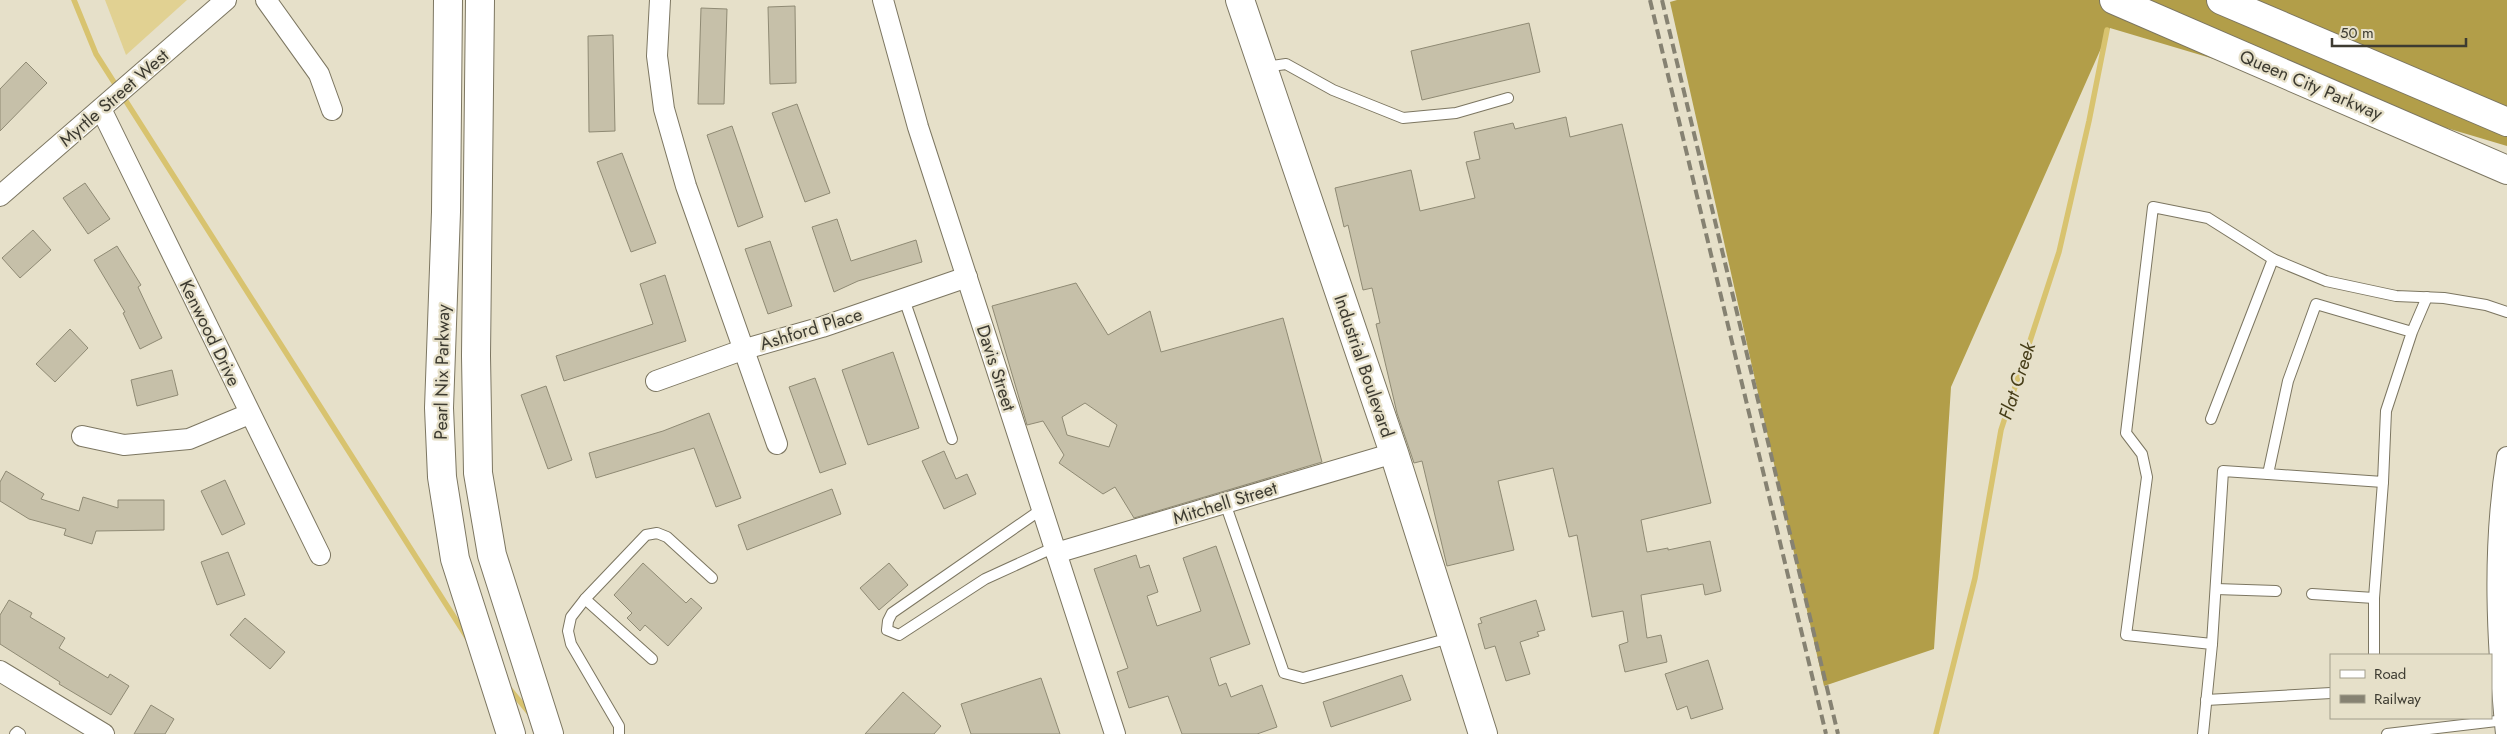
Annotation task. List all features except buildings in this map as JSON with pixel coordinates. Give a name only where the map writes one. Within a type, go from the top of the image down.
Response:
[{"type":"main road","name":"Pearl Nix Parkway","points":[[448,0],[446,212],[439,408],[442,477],[455,559],[511,734]]},
{"type":"main road","name":"Pearl Nix Parkway","points":[[480,0],[476,356],[478,473],[492,555],[549,734]]},
{"type":"main road","name":"Industrial Boulevard","points":[[1240,0],[1394,453],[1450,638],[1482,734]]},
{"type":"main road","name":"Queen City Parkway","points":[[2114,0],[2507,170]]},
{"type":"main road","points":[[2221,0],[2507,122]]},
{"type":"street","name":"Myrtle Street West","points":[[0,196],[226,0]]},
{"type":"street","points":[[266,0],[318,74],[332,110]]},
{"type":"street","points":[[660,0],[657,56],[664,109],[686,186],[777,444]]},
{"type":"street","name":"Davis Street","points":[[883,0],[918,127],[1115,734]]},
{"type":"street","name":"Kenwood Drive","points":[[101,109],[249,414],[320,555]]},
{"type":"street","name":"Ashford Place","points":[[656,381],[745,349],[822,327],[967,277]]},
{"type":"street","points":[[82,436],[124,445],[189,439],[249,414]]},
{"type":"street","name":"Mitchell Street","points":[[1056,550],[1394,453]]},
{"type":"street","points":[[2505,727],[2497,640],[2496,558],[2507,457]]},
{"type":"street","points":[[0,671],[104,734]]},
{"type":"lane","points":[[1263,67],[1286,64],[1333,90],[1402,118],[1456,113],[1508,98]]},
{"type":"lane","points":[[2212,644],[2126,635],[2147,477],[2142,454],[2126,433],[2153,207],[2208,218],[2273,258],[2326,281],[2396,296],[2486,305],[2507,312]]},
{"type":"lane","points":[[2211,419],[2273,258]]},
{"type":"lane","points":[[2374,654],[2374,598],[2383,482],[2386,410],[2412,332],[2427,298]]},
{"type":"lane","points":[[904,299],[952,438]]},
{"type":"lane","points":[[2268,474],[2288,381],[2316,304],[2412,332]]},
{"type":"lane","points":[[2203,734],[2212,644],[2223,471],[2383,482]]},
{"type":"lane","points":[[1225,503],[1284,672],[1304,678],[1450,638]]},
{"type":"lane","points":[[1042,509],[892,613],[886,630],[899,635],[985,578],[1056,550]]},
{"type":"lane","points":[[619,734],[619,726],[571,644],[568,630],[571,617],[585,599],[646,535],[657,533],[667,537],[712,578]]},
{"type":"lane","points":[[2216,588],[2276,591]]},
{"type":"lane","points":[[2312,594],[2374,598]]},
{"type":"lane","points":[[585,599],[652,659]]},
{"type":"lane","points":[[2206,700],[2330,693]]},
{"type":"lane","points":[[2387,734],[2505,727]]},
{"type":"lane","points":[[15,734],[17,732],[20,734]]},
{"type":"shaded area","points":[[105,0],[187,0],[126,55]]},
{"type":"shaded area","points":[[1677,0],[2507,0],[2507,146],[2110,28],[1951,387],[1934,649],[1824,686],[1670,2]]},
{"type":"waterway","points":[[74,0],[96,54],[470,642]]},
{"type":"waterway","name":"Flat Creek","points":[[1936,734],[1975,578],[2001,430],[2059,252],[2089,121],[2107,30]]},
{"type":"waterway","points":[[508,687],[531,715]]},
{"type":"railway","points":[[1650,0],[1826,734]]},
{"type":"railway","points":[[1662,0],[1838,734]]}]
